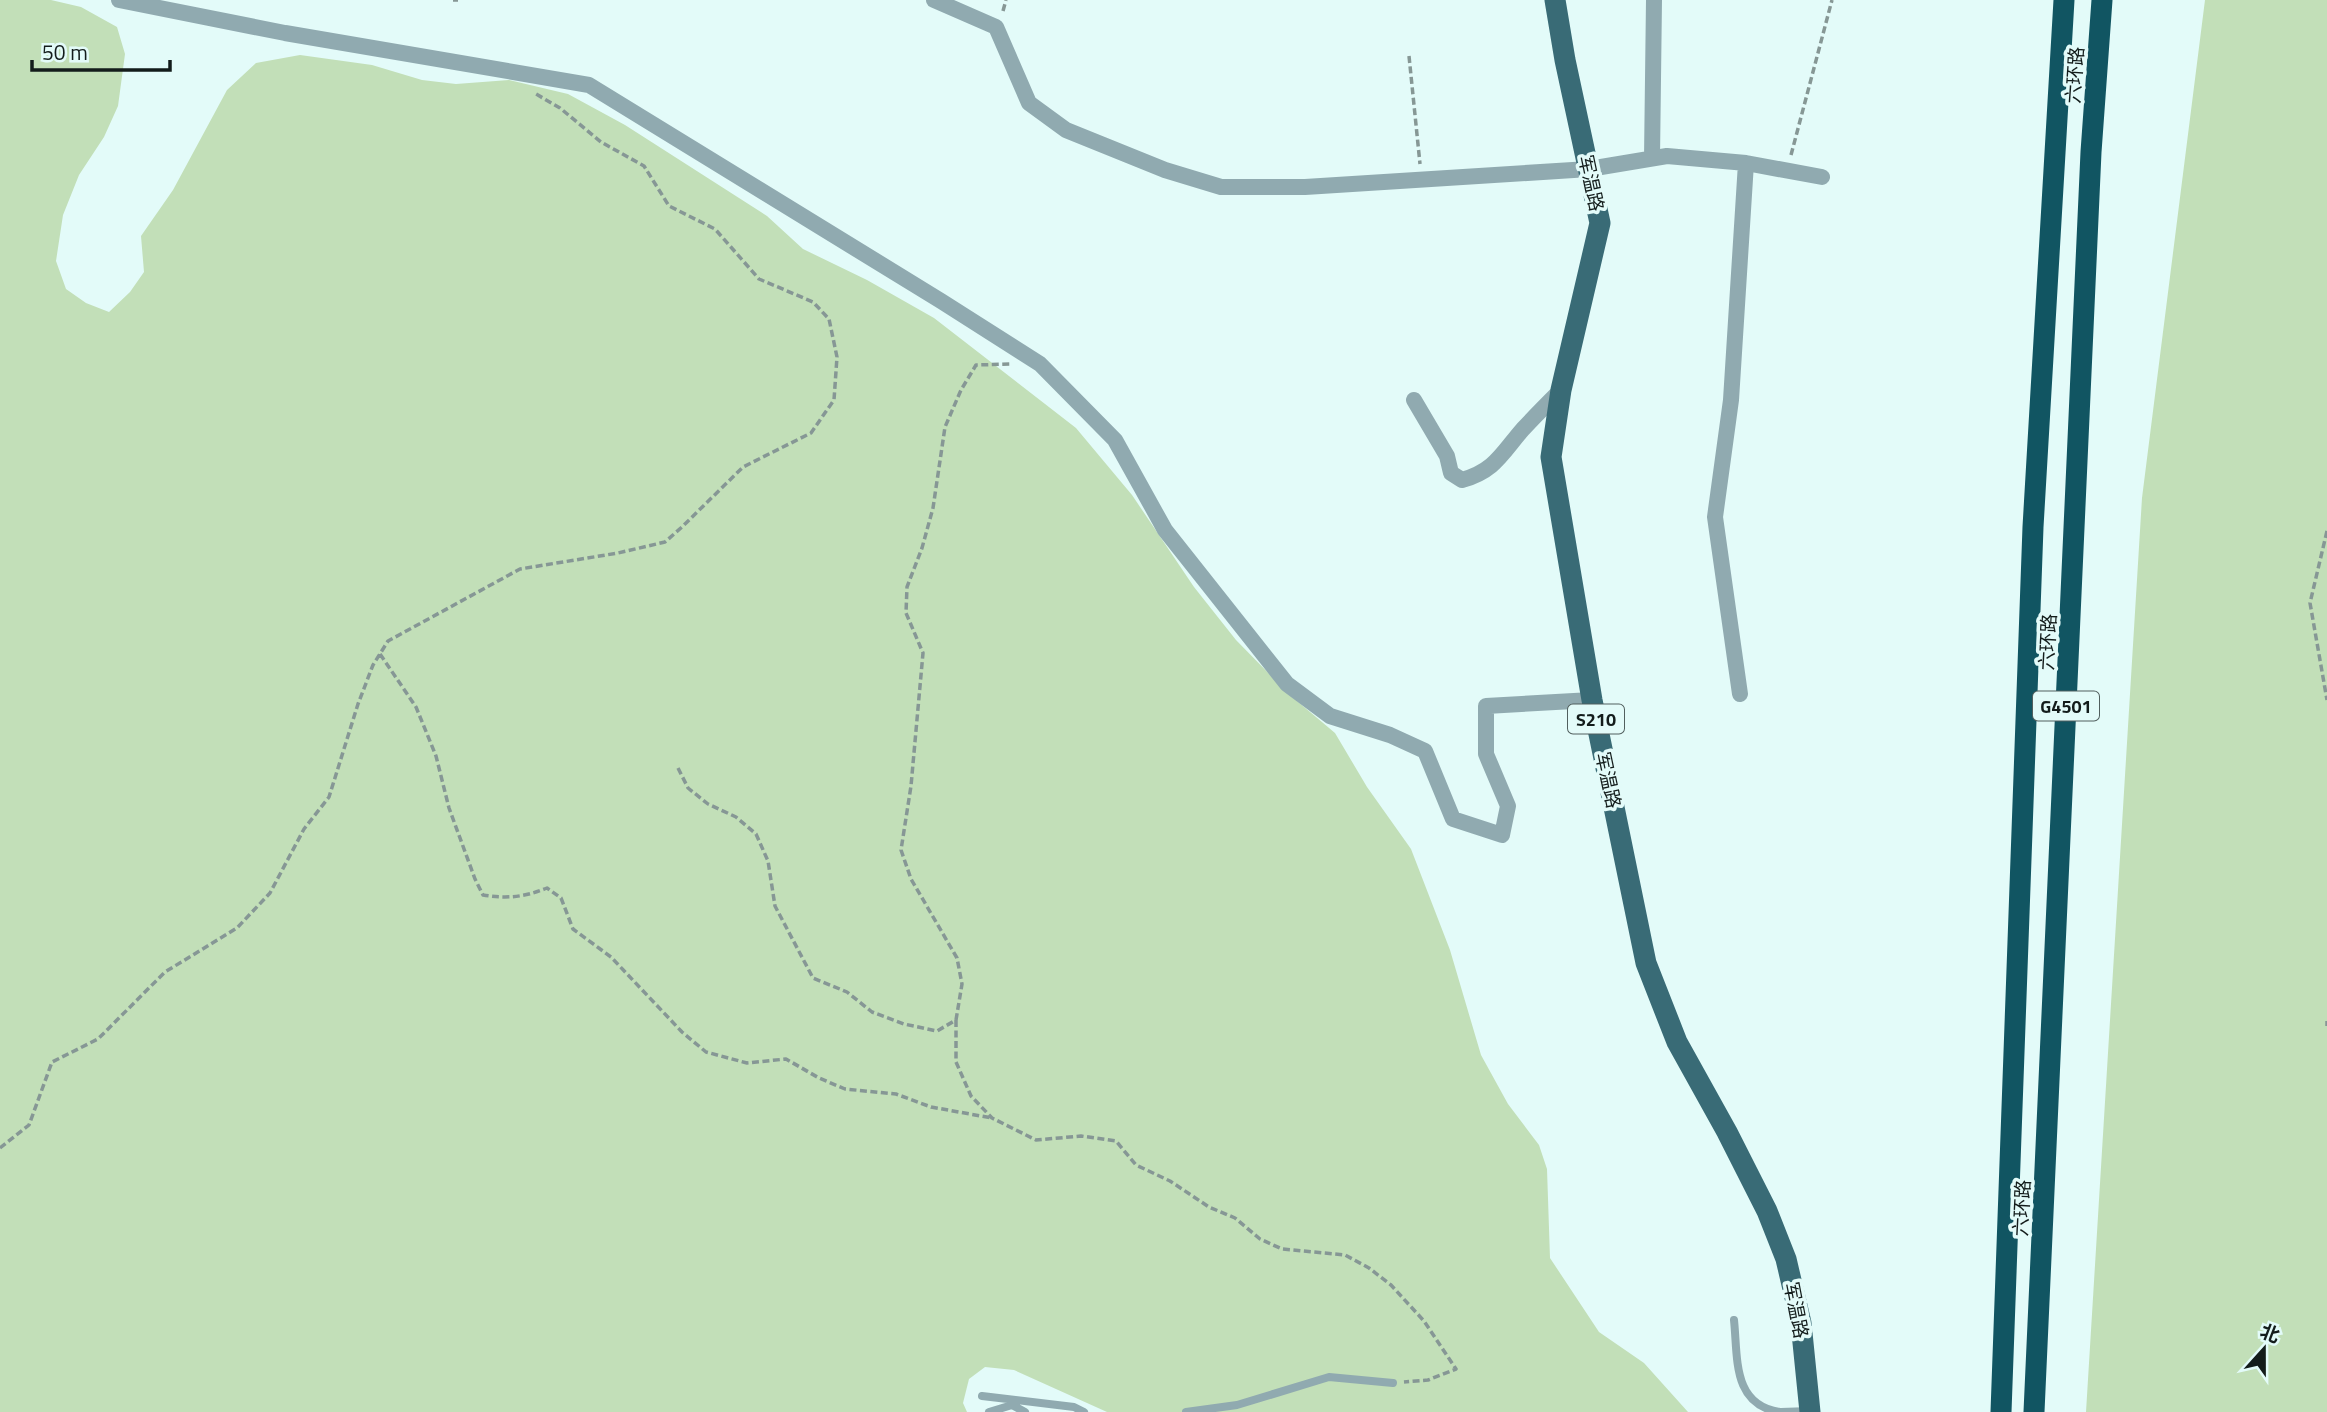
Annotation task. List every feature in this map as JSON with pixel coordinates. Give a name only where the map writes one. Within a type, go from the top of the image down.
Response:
[{"type":"highway","name":"六环路","points":[[2001,1412],[2033,527],[2064,0]]},
{"type":"highway","name":"六环路","points":[[2034,1412],[2091,152],[2102,0]]},
{"type":"main road","name":"军温路","points":[[1555,0],[1600,223],[1561,390],[1551,457],[1592,700],[1646,962],[1677,1042],[1733,1143],[1767,1211],[1786,1259],[1801,1323],[1810,1411]]},
{"type":"street","points":[[123,0],[285,33],[589,85],[941,301],[1040,364],[1115,440],[1165,530],[1287,684],[1330,716],[1390,735],[1425,751],[1453,819],[1502,835],[1508,806],[1486,754],[1486,706],[1592,700]]},
{"type":"street","points":[[934,0],[996,27],[1029,103],[1066,130],[1165,170],[1221,187],[1304,187],[1589,169],[1667,156],[1745,163],[1822,177]]},
{"type":"street","points":[[1652,158],[1654,0]]},
{"type":"street","points":[[1741,694],[1715,517],[1731,400],[1745,163]]},
{"type":"street","points":[[1414,400],[1447,456],[1451,473],[1462,480],[1479,475],[1497,463],[1522,430],[1561,390]]},
{"type":"lane","points":[[1734,1320],[1741,1385],[1748,1397],[1765,1410],[1810,1411]]},
{"type":"lane","points":[[1186,1412],[1237,1405],[1329,1377],[1393,1383]]},
{"type":"lane","points":[[982,1396],[1073,1407],[1084,1412]]},
{"type":"lane","points":[[989,1412],[1012,1405],[1025,1412]]},
{"type":"path","points":[[1787,171],[1832,0]]},
{"type":"path","points":[[1409,56],[1421,180]]},
{"type":"path","points":[[0,1148],[29,1125],[52,1062],[98,1039],[165,972],[237,928],[270,893],[304,829],[329,797],[358,704],[373,665],[388,641],[520,569],[618,553],[665,542],[744,467],[811,433],[834,400],[837,357],[828,318],[813,302],[760,279],[715,229],[669,206],[644,166],[601,142],[560,108],[534,93],[514,72]]},
{"type":"path","points":[[992,1118],[971,1096],[956,1062],[956,1020],[962,984],[957,958],[911,878],[901,850],[911,786],[923,653],[906,613],[907,587],[933,508],[945,427],[975,365],[1040,364]]},
{"type":"path","points":[[2327,531],[2310,603],[2327,700]]},
{"type":"path","points":[[380,654],[416,707],[436,756],[449,808],[483,895],[505,899],[529,895],[547,888],[561,898],[573,929],[611,957],[682,1032],[706,1052],[747,1063],[786,1059],[845,1089],[896,1094],[931,1107],[992,1118],[1035,1140],[1081,1136],[1116,1141],[1136,1164],[1170,1181],[1209,1207],[1236,1218],[1260,1239],[1282,1249],[1345,1255],[1369,1268],[1391,1285],[1424,1321],[1456,1369],[1427,1380],[1393,1383]]},
{"type":"path","points":[[678,768],[688,788],[708,804],[736,817],[756,834],[768,861],[775,906],[813,978],[847,992],[872,1012],[904,1024],[937,1031],[956,1020]]},
{"type":"green space","points":[[0,0],[51,0],[81,7],[117,27],[125,54],[118,106],[104,137],[79,175],[63,215],[56,261],[66,289],[86,303],[109,312],[130,292],[144,272],[141,236],[173,190],[227,90],[256,63],[300,55],[372,65],[422,80],[456,84],[509,80],[568,94],[625,125],[767,216],[803,249],[867,280],[934,318],[1076,428],[1132,495],[1194,587],[1236,640],[1291,696],[1335,733],[1367,787],[1411,849],[1450,950],[1481,1055],[1508,1104],[1539,1145],[1547,1169],[1550,1258],[1599,1332],[1644,1363],[1688,1412],[1107,1412],[1014,1370],[985,1367],[969,1379],[963,1403],[967,1412],[0,1412]]},
{"type":"green space","points":[[2205,0],[2327,0],[2327,1412],[2086,1412],[2142,498]]}]
